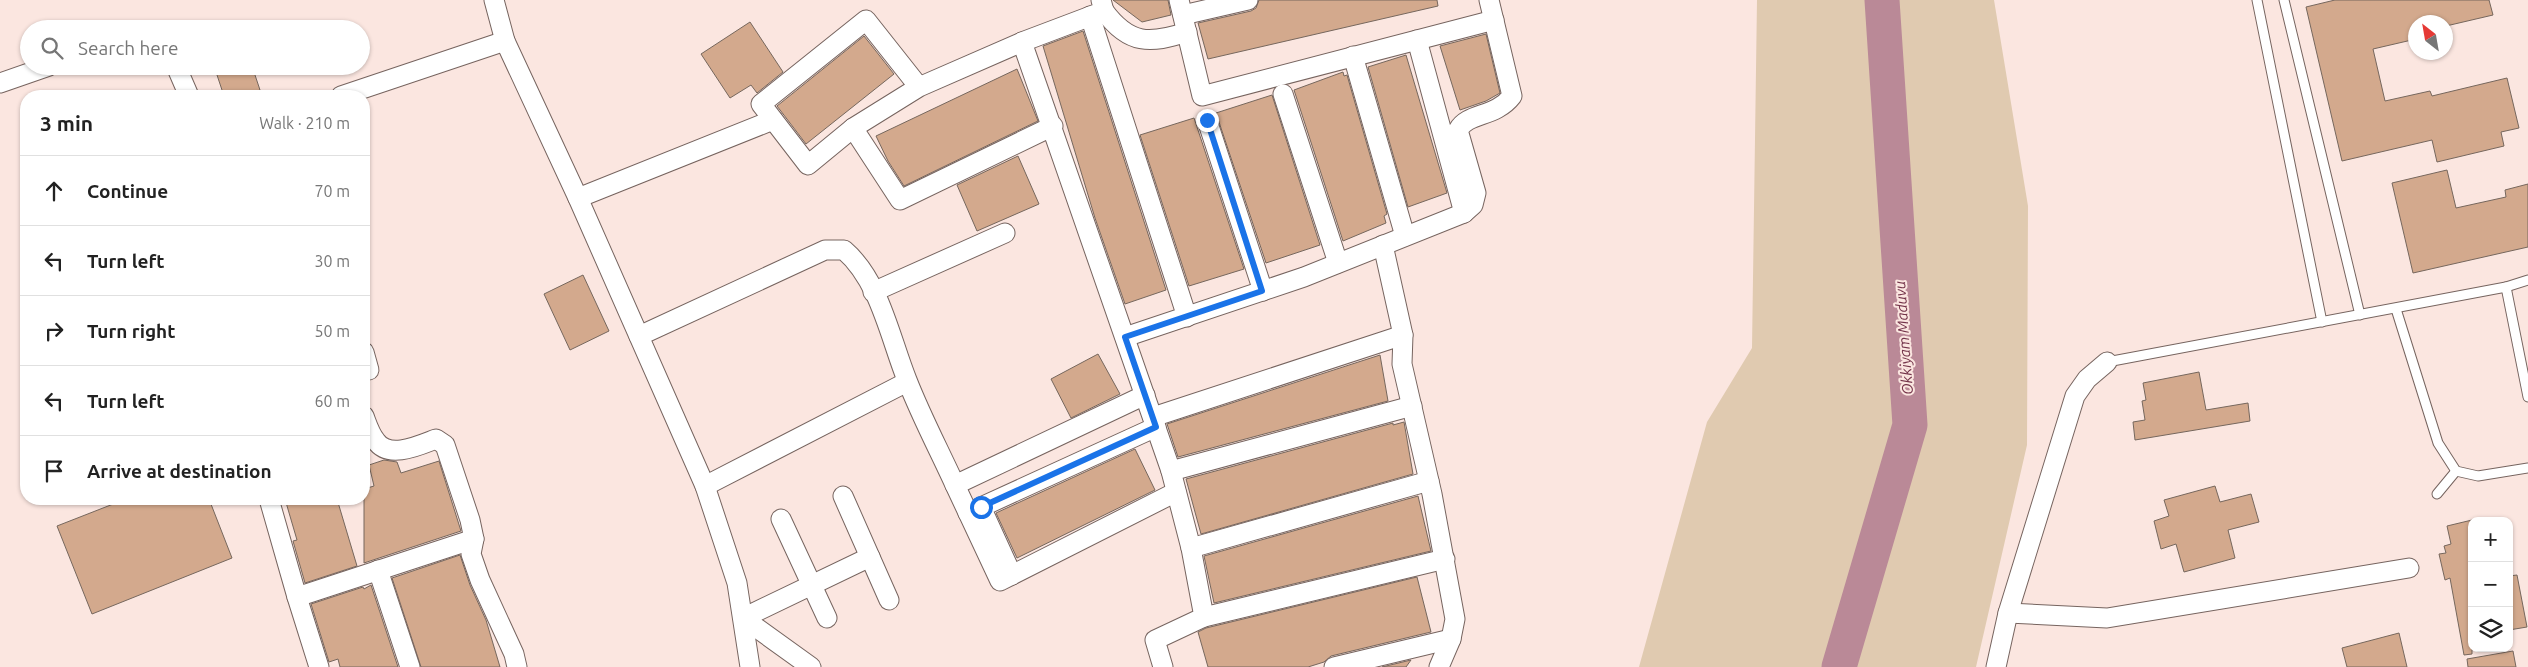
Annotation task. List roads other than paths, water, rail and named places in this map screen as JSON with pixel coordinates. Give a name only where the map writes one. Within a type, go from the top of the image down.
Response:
[{"type":"street","points":[[494,0],[505,41],[578,198],[705,486],[738,583],[750,667]]},
{"type":"street","points":[[1098,9],[1114,24],[1141,40],[1159,41],[1183,16],[1248,0]]},
{"type":"street","points":[[1125,337],[1262,291],[1338,263],[1464,213],[1473,205],[1476,193],[1458,130],[1467,120],[1498,110],[1512,96],[1489,0]]},
{"type":"street","points":[[919,87],[866,20],[761,104],[808,165],[853,128],[919,87],[1098,9]]},
{"type":"street","points":[[1098,9],[1187,317]]},
{"type":"street","points":[[1183,16],[1202,96],[1494,20]]},
{"type":"street","points":[[1417,40],[1464,213]]},
{"type":"street","points":[[358,90],[505,41]]},
{"type":"street","points":[[1022,42],[1053,126],[1171,471],[1191,548],[1204,617]]},
{"type":"street","points":[[1354,56],[1405,236]]},
{"type":"street","points":[[0,83],[23,75]]},
{"type":"street","points":[[180,75],[186,90]]},
{"type":"street","points":[[1283,94],[1338,263]]},
{"type":"street","points":[[578,198],[773,120]]},
{"type":"street","points":[[1207,120],[1262,291]]},
{"type":"street","points":[[853,128],[900,200],[1053,126]]},
{"type":"street","points":[[874,292],[1005,233]]},
{"type":"street","points":[[1383,245],[1403,335],[1402,364],[1429,480],[1456,619],[1451,639],[1438,667]]},
{"type":"street","points":[[639,336],[825,250],[844,250],[857,262],[874,292],[907,382],[955,485],[975,510],[1000,581],[1176,492]]},
{"type":"street","points":[[975,510],[1154,422],[1403,335]]},
{"type":"street","points":[[1996,667],[2008,613],[2074,396],[2087,379],[2107,362]]},
{"type":"street","points":[[705,486],[907,382]]},
{"type":"street","points":[[955,485],[1145,394]]},
{"type":"street","points":[[1171,471],[1412,406]]},
{"type":"street","points":[[370,430],[376,443],[389,450],[406,449],[436,439],[445,445],[474,539],[471,554],[480,580],[508,639],[517,667]]},
{"type":"street","points":[[1191,548],[1429,480]]},
{"type":"street","points":[[843,496],[889,600]]},
{"type":"street","points":[[271,505],[319,667]]},
{"type":"street","points":[[781,520],[827,618]]},
{"type":"street","points":[[297,597],[474,539]]},
{"type":"street","points":[[743,618],[870,557]]},
{"type":"street","points":[[1163,667],[1155,640],[1204,617],[1445,559]]},
{"type":"street","points":[[2008,613],[2107,618],[2409,568]]},
{"type":"street","points":[[378,570],[410,667]]},
{"type":"street","points":[[743,618],[810,667]]},
{"type":"street","points":[[1334,667],[1451,639]]},
{"type":"lane","points":[[2257,0],[2322,322]]},
{"type":"lane","points":[[2284,0],[2360,315]]},
{"type":"lane","points":[[2107,362],[2396,309],[2506,287],[2528,280]]},
{"type":"lane","points":[[2506,287],[2528,397]]},
{"type":"lane","points":[[2396,309],[2438,443],[2456,472],[2478,476],[2528,468]]},
{"type":"lane","points":[[2436,494],[2456,472]]},
{"type":"waterway","name":"Okkiyam Maduvu","points":[[1839,667],[1910,425],[1882,0]]}]
